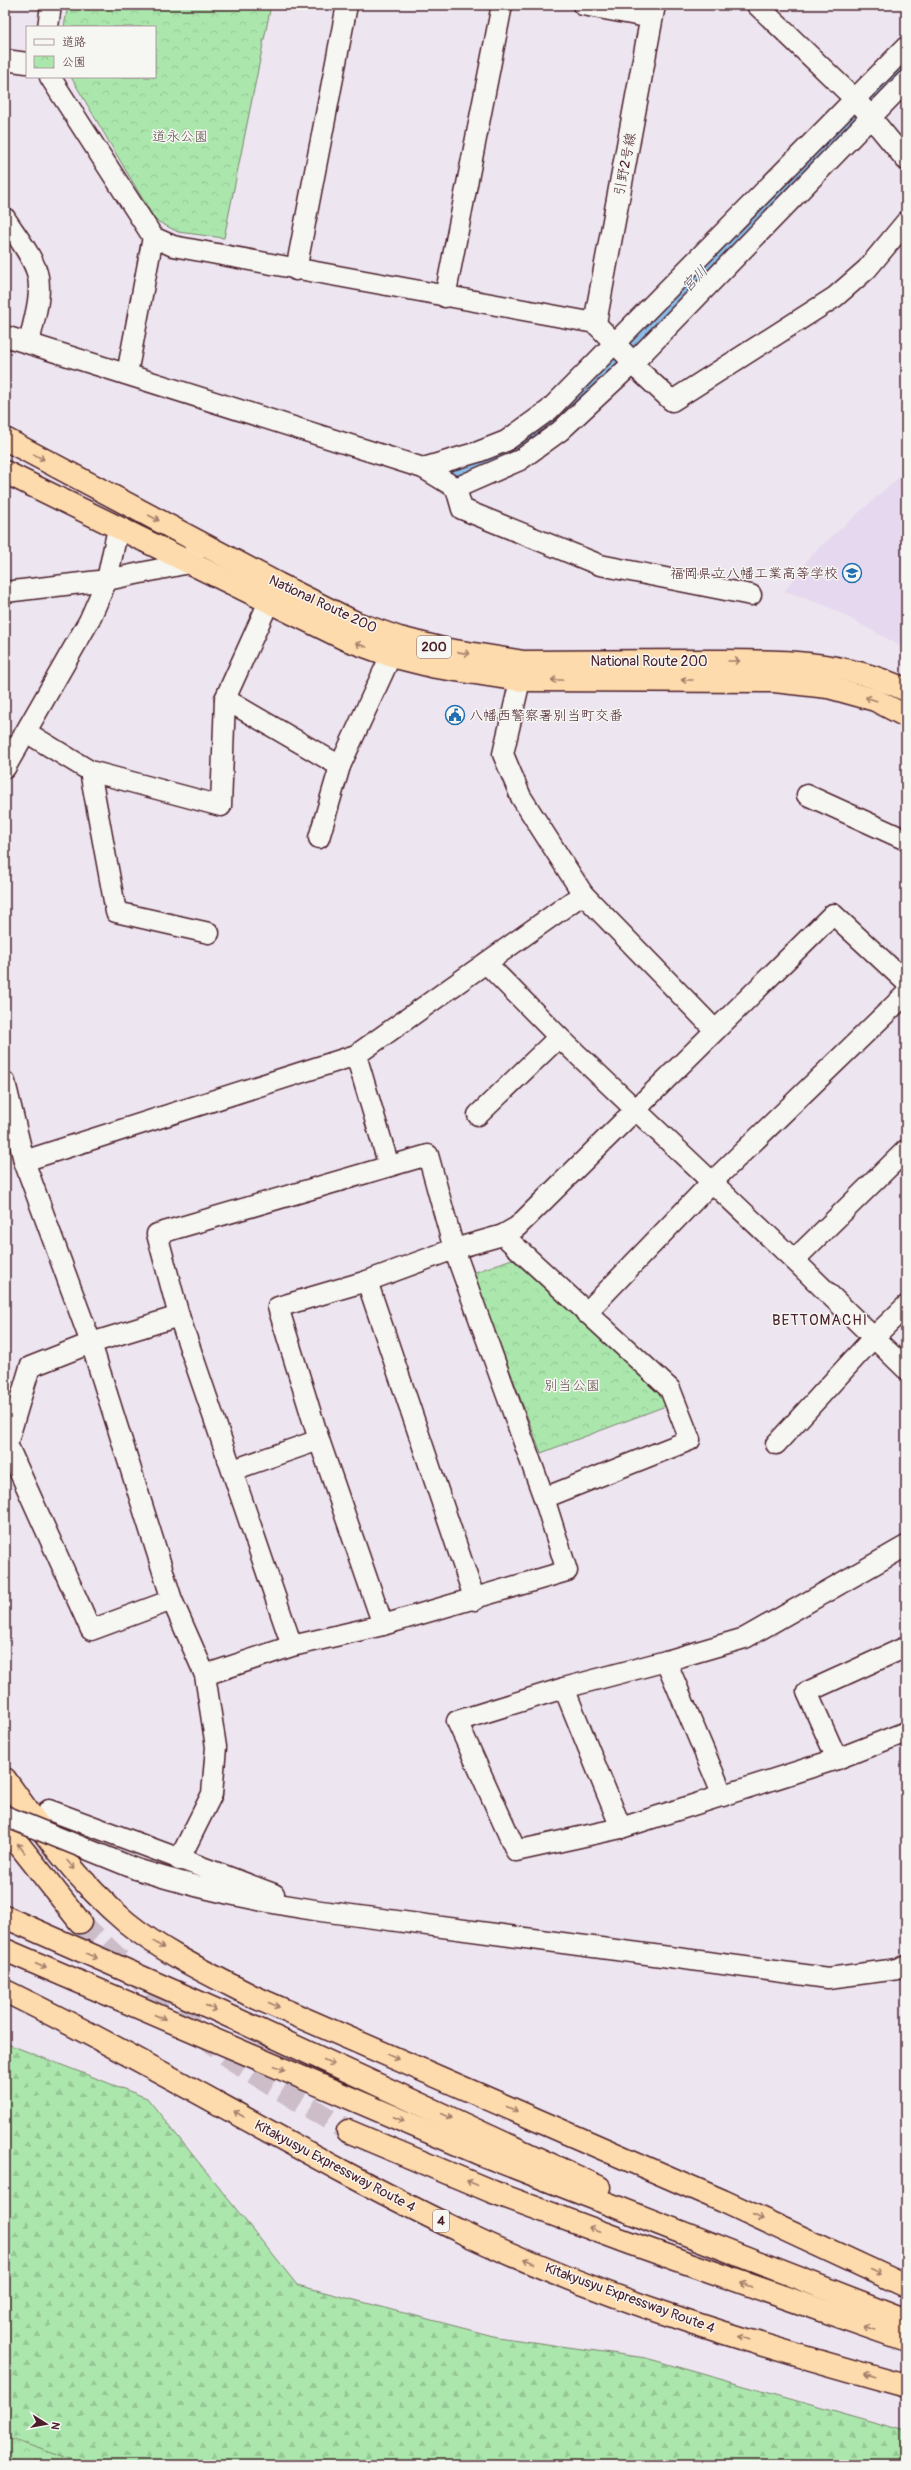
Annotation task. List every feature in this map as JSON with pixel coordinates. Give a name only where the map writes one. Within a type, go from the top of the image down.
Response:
[{"type":"highway","name":"National Route 200","points":[[5,439],[200,542],[273,593],[345,639],[395,647],[436,667],[774,681],[828,687],[875,700],[906,716]]},
{"type":"highway","name":"National Route 200","points":[[5,472],[189,563],[273,593]]},
{"type":"highway","name":"National Route 200","points":[[522,671],[785,660],[834,666],[882,678],[906,690]]},
{"type":"highway","points":[[5,1779],[30,1815],[94,1892],[127,1923],[160,1947],[252,1996],[723,2201],[906,2286]]},
{"type":"highway","points":[[5,1827],[80,1922]]},
{"type":"highway","points":[[5,1917],[483,2132],[671,2220],[743,2257]]},
{"type":"highway","points":[[5,1950],[478,2153],[906,2320]]},
{"type":"highway","name":"Kitakyusyu Expressway Route 4","points":[[5,1991],[136,2057],[333,2168],[481,2240],[559,2274],[646,2306],[745,2338],[906,2386]]},
{"type":"highway","points":[[348,2131],[493,2192],[565,2219],[906,2340]]},
{"type":"street","points":[[48,26],[51,5]]},
{"type":"street","points":[[296,270],[347,5]]},
{"type":"street","points":[[445,297],[502,5]]},
{"type":"street","points":[[583,5],[653,12]]},
{"type":"street","points":[[757,5],[863,108],[906,160]]},
{"type":"street","name":"引野2号線","points":[[595,323],[653,12]]},
{"type":"street","points":[[456,488],[520,460],[560,431],[623,353],[863,108],[906,47]]},
{"type":"street","points":[[5,60],[26,63]]},
{"type":"street","points":[[51,78],[153,237],[173,246],[296,270],[595,323],[672,401],[835,298],[867,269],[906,222]]},
{"type":"street","points":[[423,468],[478,452],[506,441],[550,410],[623,353],[863,108],[906,81]]},
{"type":"street","points":[[5,218],[29,256],[38,276],[38,298],[29,343]]},
{"type":"street","points":[[127,374],[153,237]]},
{"type":"street","points":[[5,336],[423,468],[456,488],[462,509],[600,564],[751,595]]},
{"type":"street","points":[[5,768],[89,621],[107,580],[118,528]]},
{"type":"street","points":[[5,592],[107,580],[189,563],[200,542]]},
{"type":"street","points":[[26,732],[90,771],[221,806],[225,699],[273,593]]},
{"type":"street","points":[[319,838],[340,766],[395,647]]},
{"type":"street","points":[[522,671],[503,754],[521,797],[583,894],[715,1030]]},
{"type":"street","points":[[225,699],[340,766]]},
{"type":"street","points":[[90,771],[116,912],[209,933]]},
{"type":"street","points":[[807,795],[906,840]]},
{"type":"street","points":[[24,1161],[356,1055],[583,894]]},
{"type":"street","points":[[383,1625],[319,1440],[278,1307],[367,1281],[454,1249],[503,1235],[516,1227],[833,914],[906,982]]},
{"type":"street","points":[[486,962],[559,1038],[794,1260],[906,1369]]},
{"type":"street","points":[[586,1313],[711,1183],[906,994]]},
{"type":"street","points":[[478,1116],[559,1038]]},
{"type":"street","points":[[356,1055],[389,1166]]},
{"type":"street","points":[[5,1082],[24,1161],[91,1343],[172,1600],[205,1675],[216,1747],[212,1794],[179,1860]]},
{"type":"street","points":[[794,1260],[906,1150]]},
{"type":"street","points":[[205,1675],[292,1646],[383,1625],[475,1600],[567,1571],[544,1498],[454,1249],[428,1155],[157,1234],[179,1316],[292,1646]]},
{"type":"street","points":[[503,1235],[670,1389],[690,1440],[544,1498]]},
{"type":"street","points":[[367,1281],[475,1600]]},
{"type":"street","points":[[776,1444],[873,1338],[906,1306]]},
{"type":"street","points":[[172,1600],[91,1630],[8,1444],[30,1367],[91,1343],[179,1316]]},
{"type":"street","points":[[233,1470],[319,1440]]},
{"type":"street","points":[[906,1546],[745,1638],[666,1662],[564,1688],[457,1721],[516,1851],[620,1828],[837,1759],[906,1732]]},
{"type":"street","points":[[837,1759],[807,1692],[906,1647]]},
{"type":"street","points":[[666,1662],[723,1796]]},
{"type":"street","points":[[564,1688],[620,1828]]},
{"type":"street","points":[[49,1810],[321,1912]]},
{"type":"street","points":[[5,1816],[136,1869],[199,1889],[321,1912],[828,1978],[903,1970]]},
{"type":"shaded area","name":"福岡県立八幡工業高等学校","points":[[906,471],[906,649],[829,607],[785,591],[811,555]]},
{"type":"green space","name":"道永公園","points":[[68,5],[271,5],[224,238],[178,232],[155,220],[72,78],[156,78],[156,26],[64,26]]},
{"type":"green space","name":"別当公園","points":[[512,1259],[671,1404],[541,1453],[473,1273]]},
{"type":"green space","points":[[5,2043],[147,2098],[297,2285],[497,2337],[646,2358],[906,2432],[906,2465],[5,2465]]},
{"type":"green space","points":[[5,2437],[87,2465],[5,2465]]},
{"type":"waterway","name":"宮川","points":[[467,472],[504,458],[540,432],[608,368],[906,64]]},
{"type":"tunnel","points":[[80,1922],[157,1996],[230,2058],[348,2131]]},
{"type":"place","name":"福岡県立八幡工業高等学校","points":[[852,573]]},
{"type":"place","name":"八幡西警察署別当町交番","points":[[455,715]]},
{"type":"district","name":"BETTOMACHI","points":[[820,1320]]}]
